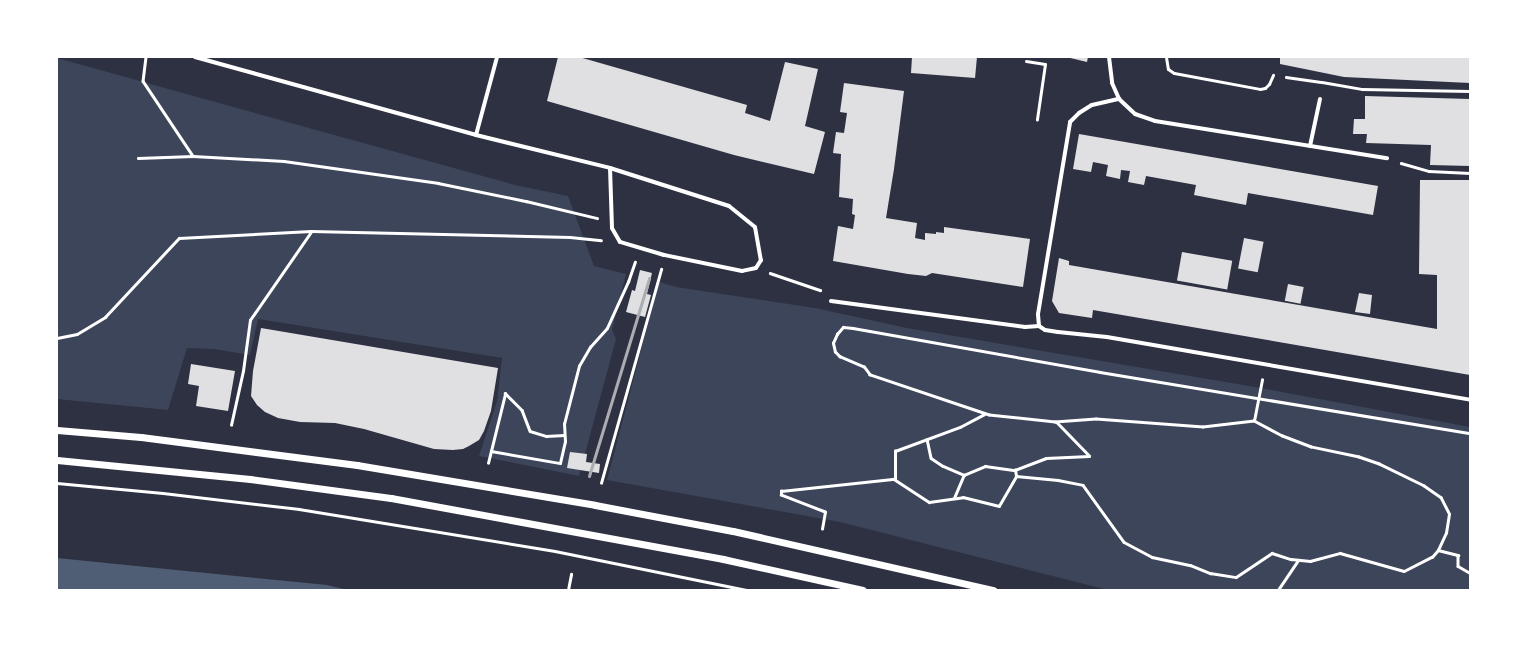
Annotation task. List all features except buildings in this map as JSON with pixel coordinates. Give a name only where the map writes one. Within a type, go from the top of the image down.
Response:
[{"type":"street","points":[[195,57],[476,135],[610,168],[729,206],[755,227],[760,260],[756,268],[742,271],[664,255],[620,242],[612,228],[610,168]]},
{"type":"street","points":[[476,135],[497,57]]},
{"type":"street","points":[[1109,57],[1112,83],[1119,99],[1134,114],[1155,121],[1387,158]]},
{"type":"street","points":[[1039,326],[1038,314],[1070,122],[1079,113],[1092,105],[1119,99]]},
{"type":"street","points":[[1310,146],[1320,99]]},
{"type":"street","points":[[831,301],[1025,327],[1039,326],[1045,330],[1107,337],[1470,400]]},
{"type":"street","points":[[57,430],[141,437],[357,465],[595,505],[734,531],[993,590]]},
{"type":"street","points":[[57,460],[250,479],[391,498],[723,559],[863,590]]},
{"type":"lane","points":[[1166,57],[1168,69],[1174,74],[1260,89],[1265,88],[1272,80],[1273,74]]},
{"type":"lane","points":[[1026,60],[1045,64],[1037,119]]},
{"type":"path","points":[[146,57],[143,81],[193,156]]},
{"type":"path","points":[[1273,74],[1362,89],[1470,91]]},
{"type":"path","points":[[1320,99],[1322,82]]},
{"type":"path","points":[[138,158],[193,156],[284,161],[438,183],[526,201],[613,222]]},
{"type":"path","points":[[1387,158],[1429,172],[1470,173]]},
{"type":"path","points":[[231,425],[243,371],[250,320],[311,231]]},
{"type":"path","points":[[57,338],[77,334],[105,317],[179,238],[311,231],[570,237],[620,242]]},
{"type":"path","points":[[491,451],[560,463],[564,424],[579,366],[590,347],[607,328],[628,282],[635,262]]},
{"type":"path","points":[[756,268],[825,292],[831,301]]},
{"type":"path","points":[[601,482],[660,274]]},
{"type":"path","points":[[1016,476],[1058,480],[1083,485],[1124,542],[1152,557],[1190,565],[1210,573],[1236,577],[1272,553],[1298,560],[1310,561],[1340,552],[1404,571],[1432,557],[1438,550],[1446,533],[1449,514],[1441,498],[1424,486],[1379,464],[1359,456],[1311,447],[1282,436],[1254,421],[1203,427],[1096,419],[1055,422],[984,414],[870,375],[864,367],[840,357],[835,352],[833,343],[837,334],[843,327],[853,328],[1100,372],[1470,433]]},
{"type":"path","points":[[1254,421],[1266,364]]},
{"type":"path","points":[[488,463],[505,393],[522,410],[530,431],[546,436],[564,435]]},
{"type":"path","points":[[895,479],[895,452],[960,427],[984,414]]},
{"type":"path","points":[[954,498],[964,475],[985,466],[1015,470],[1046,458],[1089,456],[1055,422]]},
{"type":"path","points":[[927,439],[930,458],[943,466],[964,475]]},
{"type":"path","points":[[822,529],[825,512],[781,495],[781,491],[861,483],[868,480],[895,479],[929,502],[963,497],[999,506],[1016,476],[1015,470]]},
{"type":"path","points":[[57,483],[163,493],[299,509],[555,551],[746,590]]},
{"type":"path","points":[[1438,550],[1458,556],[1458,566],[1470,573]]},
{"type":"path","points":[[1278,590],[1298,560]]},
{"type":"path","points":[[568,590],[571,574]]},
{"type":"shaded area","points":[[57,58],[515,185],[568,196],[594,266],[626,274],[612,330],[616,339],[579,476],[479,456],[497,401],[502,358],[258,319],[250,355],[214,349],[187,348],[168,410],[57,399]]},
{"type":"shaded area","points":[[659,282],[676,287],[815,308],[907,328],[1261,388],[1470,427],[1470,590],[1108,590],[840,522],[607,480]]},
{"type":"shaded area","points":[[57,558],[327,585],[348,590],[57,590]]},
{"type":"railway","points":[[589,476],[649,278]]}]
